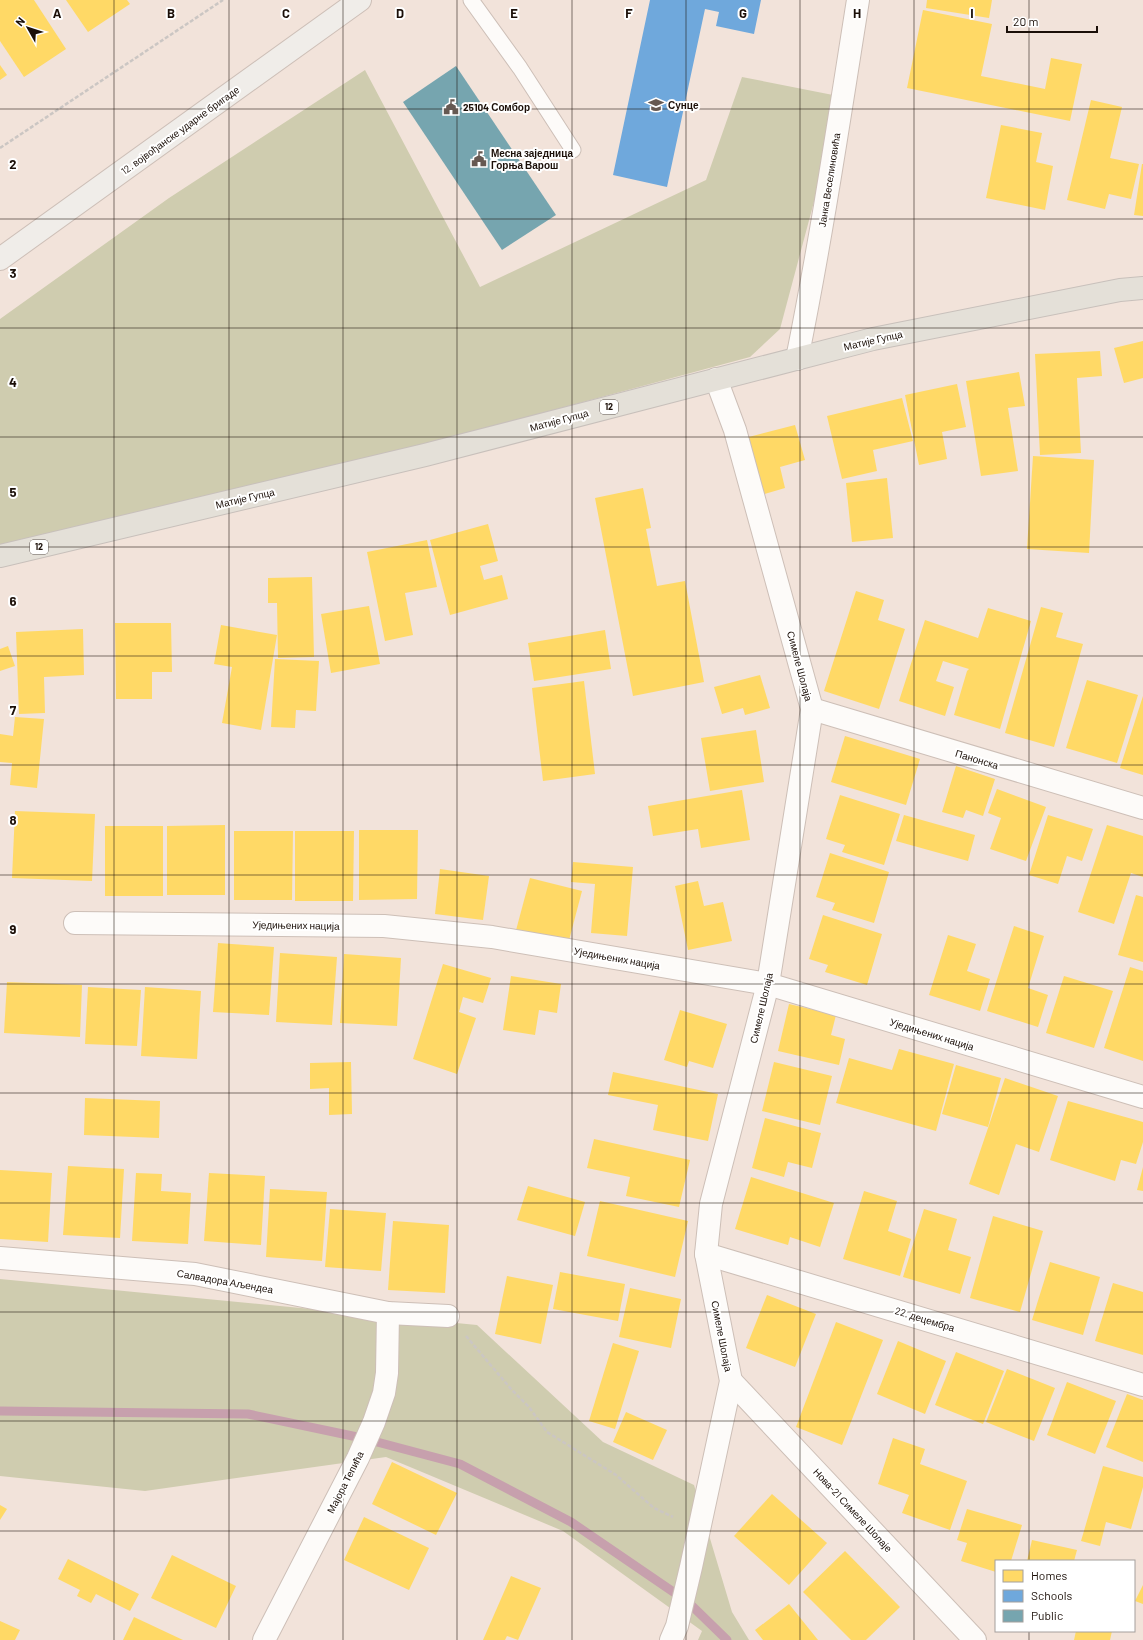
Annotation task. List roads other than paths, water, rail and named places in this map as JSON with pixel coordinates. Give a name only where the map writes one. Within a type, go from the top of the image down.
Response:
[{"type":"main road","name":"12. војвођанске ударне бригаде","points":[[0,259],[356,1]]},
{"type":"main road","name":"Матије Гупца","points":[[0,556],[425,455],[873,339],[1120,290],[1143,288]]},
{"type":"street","name":"Јанка Веселиновића","points":[[797,359],[808,306],[831,172],[858,0]]},
{"type":"street","name":"Симеле Шолаја","points":[[674,1633],[731,1381],[706,1254],[711,1204],[768,984],[812,709],[735,430],[716,379]]},
{"type":"street","name":"Панонска","points":[[812,709],[1143,808]]},
{"type":"street","name":"Уједињених нација","points":[[75,923],[384,926],[492,937],[768,984],[1143,1097]]},
{"type":"street","name":"22. децембра","points":[[706,1254],[1143,1385]]},
{"type":"street","name":"Салвадора Аљендеа","points":[[0,1258],[195,1274],[388,1313],[448,1316]]},
{"type":"street","name":"Мајора Тепића","points":[[264,1640],[358,1458],[374,1422],[384,1393],[387,1373],[388,1313]]},
{"type":"street","name":"Нова-21 Симеле Шолаје","points":[[731,1381],[975,1640]]},
{"type":"lane","points":[[471,0],[520,68],[573,150]]},
{"type":"waterway","points":[[0,1411],[248,1414],[362,1438],[460,1464],[571,1522],[688,1602],[727,1640]]},
{"type":"place","name":"Сунце","points":[[656,105]]},
{"type":"place","name":"25104 Сомбор","points":[[451,107]]},
{"type":"place","name":"Месна заједница Горња Варош","points":[[479,159]]}]
